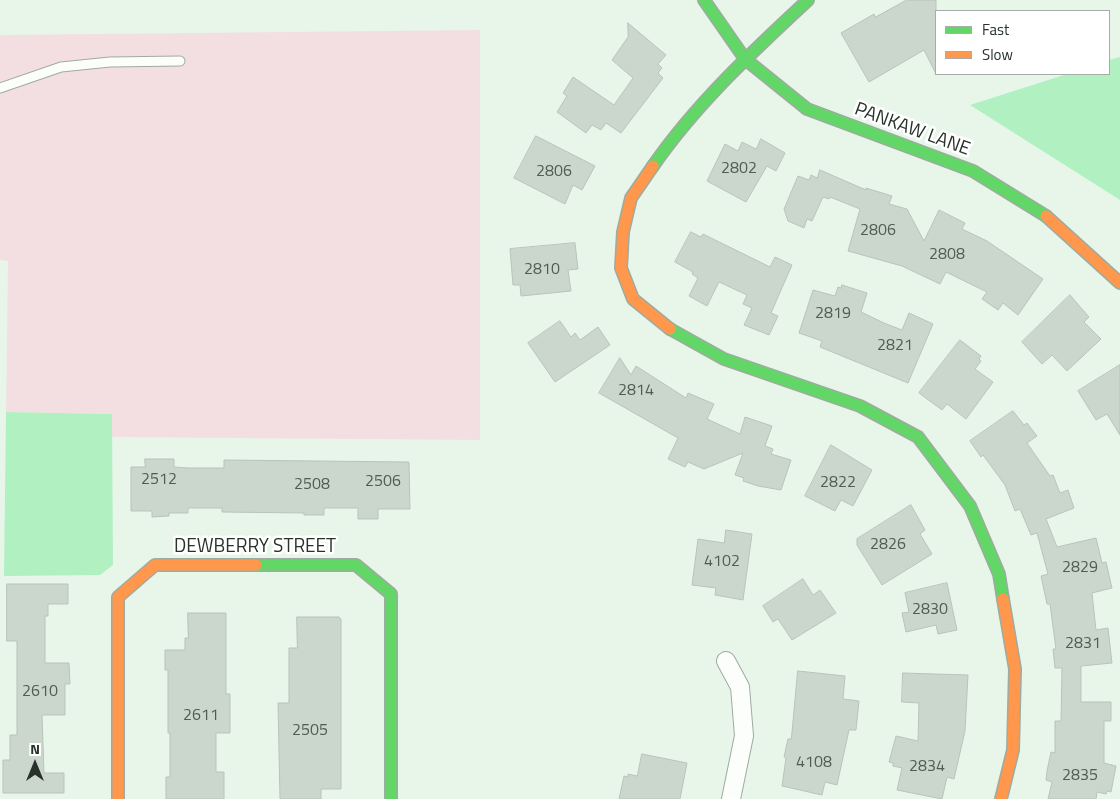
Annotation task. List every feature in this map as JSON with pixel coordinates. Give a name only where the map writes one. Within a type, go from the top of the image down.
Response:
[{"type":"street","name":"PANKAW LANE","points":[[704,0],[745,60],[807,109],[973,171],[1048,217],[1120,283]]},
{"type":"street","points":[[808,0],[745,60],[670,141],[631,198],[623,232],[621,268],[633,299],[672,330],[724,359],[860,406],[918,438],[970,506],[999,574],[1015,669],[1012,750],[1001,799]]},
{"type":"street","name":"DEWBERRY STREET","points":[[118,799],[118,597],[155,565],[327,564],[356,564],[391,594],[391,799]]},
{"type":"street","points":[[726,661],[740,687],[744,736],[731,799]]},
{"type":"lane","points":[[0,88],[61,68],[110,62],[180,61]]},
{"type":"shaded area","points":[[480,30],[480,440],[112,437],[111,414],[6,412],[8,261],[0,260],[0,35]]},
{"type":"shaded area","points":[[1120,57],[1120,200],[970,105],[1064,75],[1110,75],[1110,60]]},
{"type":"shaded area","points":[[6,412],[112,414],[113,565],[100,575],[4,576]]},
{"type":"building","points":[[907,0],[936,0],[935,72],[924,50],[869,82],[841,33],[874,14],[875,17]]},
{"type":"building","points":[[628,23],[666,55],[658,64],[662,68],[658,73],[663,78],[621,133],[606,123],[601,130],[592,125],[586,133],[557,112],[567,96],[563,93],[573,77],[614,105],[633,78],[612,60],[628,37]]},
{"type":"building","points":[[536,136],[595,166],[582,190],[573,185],[565,204],[514,178]]},
{"type":"building","points":[[761,139],[785,153],[776,171],[767,166],[746,202],[707,181],[725,144],[738,151],[742,142],[756,149]]},
{"type":"building","points":[[820,170],[866,190],[866,188],[892,196],[889,204],[907,209],[924,241],[939,210],[965,223],[962,229],[987,241],[1043,279],[1018,315],[1003,303],[998,310],[982,299],[987,292],[946,272],[940,284],[902,266],[848,251],[860,209],[830,197],[829,199],[823,197],[812,221],[807,219],[804,228],[788,221],[784,209],[798,176],[809,180],[811,175],[817,178]]},
{"type":"building","points":[[691,232],[701,237],[703,234],[770,267],[775,257],[792,265],[771,313],[778,316],[769,335],[744,325],[752,308],[743,304],[747,295],[719,282],[707,306],[689,296],[698,278],[692,274],[693,272],[675,262]]},
{"type":"building","points":[[575,243],[578,269],[568,270],[571,291],[521,296],[520,285],[513,285],[510,249]]},
{"type":"building","points":[[842,285],[867,293],[861,312],[884,323],[902,330],[909,313],[933,324],[908,383],[820,347],[822,341],[799,333],[813,290],[835,296],[838,287],[841,288]]},
{"type":"building","points":[[1070,295],[1089,317],[1084,322],[1101,339],[1067,371],[1052,355],[1042,364],[1022,342]]},
{"type":"building","points":[[560,321],[571,337],[575,333],[580,340],[598,327],[610,345],[555,382],[528,343]]},
{"type":"building","points":[[960,340],[981,356],[979,359],[981,361],[975,369],[993,382],[966,419],[947,404],[942,410],[919,393]]},
{"type":"building","points":[[620,358],[631,375],[636,366],[686,398],[688,393],[714,404],[707,419],[740,434],[745,417],[772,426],[765,446],[773,449],[771,454],[791,460],[781,490],[758,486],[743,481],[744,478],[735,475],[743,453],[704,469],[688,462],[685,467],[668,459],[678,438],[599,393]]},
{"type":"building","points":[[1120,365],[1120,435],[1107,414],[1096,420],[1078,391]]},
{"type":"building","points":[[1013,411],[1024,425],[1027,423],[1037,436],[1027,443],[1050,476],[1053,475],[1060,493],[1068,490],[1074,508],[1046,519],[1057,547],[1096,538],[1102,563],[1106,562],[1112,588],[1092,593],[1096,630],[1108,628],[1112,663],[1081,666],[1081,702],[1111,702],[1111,721],[1104,721],[1104,763],[1116,766],[1111,792],[1107,791],[1106,794],[1097,792],[1096,799],[1048,799],[1052,782],[1046,780],[1051,752],[1055,753],[1055,721],[1061,721],[1062,668],[1055,668],[1053,649],[1056,649],[1050,604],[1047,604],[1041,576],[1048,574],[1037,533],[1031,535],[1020,509],[1015,511],[1005,485],[970,441]]},
{"type":"building","points":[[831,445],[872,470],[853,506],[841,500],[835,511],[805,496]]},
{"type":"building","points":[[145,459],[174,459],[174,467],[188,468],[224,468],[224,460],[409,462],[410,509],[378,509],[378,519],[358,519],[358,508],[324,508],[324,515],[304,515],[304,513],[222,512],[222,508],[188,508],[188,513],[169,513],[169,516],[152,517],[152,511],[131,511],[131,467],[145,467]]},
{"type":"building","points":[[911,505],[925,530],[920,534],[932,554],[882,585],[857,545],[857,539]]},
{"type":"building","points":[[726,530],[752,534],[743,600],[715,595],[716,588],[692,585],[698,539],[724,543]]},
{"type":"building","points":[[803,579],[813,595],[820,590],[836,613],[792,640],[778,619],[773,622],[763,606]]},
{"type":"building","points":[[947,583],[957,630],[938,634],[936,625],[906,632],[902,613],[909,612],[905,593]]},
{"type":"building","points":[[7,584],[68,584],[68,604],[48,604],[48,616],[45,616],[45,663],[69,663],[70,684],[65,684],[65,715],[42,715],[44,773],[64,773],[64,793],[3,793],[3,760],[10,760],[10,735],[17,735],[17,641],[7,641]]},
{"type":"building","points":[[188,613],[226,613],[226,694],[230,694],[230,733],[216,733],[216,772],[224,772],[224,799],[166,799],[166,777],[170,777],[170,733],[168,733],[168,670],[165,670],[165,650],[185,650],[185,638],[188,638]]},
{"type":"building","points":[[297,617],[339,617],[341,619],[341,789],[321,789],[321,799],[280,799],[278,703],[289,703],[289,648],[297,648]]},
{"type":"building","points":[[798,671],[845,676],[843,699],[859,701],[856,730],[849,730],[837,785],[825,782],[822,795],[782,786],[786,758],[784,757],[788,739],[791,739]]},
{"type":"building","points":[[903,673],[968,675],[965,731],[954,779],[947,777],[942,799],[897,790],[902,768],[893,766],[893,763],[889,762],[896,736],[918,741],[919,703],[902,702]]},
{"type":"building","points":[[642,754],[687,763],[680,799],[619,799],[624,776],[628,777],[628,774],[637,776]]},
{"type":"traffic: fast","points":[[704,0],[745,59],[807,109],[973,171],[1046,216]]},
{"type":"traffic: fast","points":[[653,166],[706,100],[808,0]]},
{"type":"traffic: fast","points":[[670,329],[724,359],[860,406],[918,437],[970,506],[999,574],[1003,599]]},
{"type":"traffic: fast","points":[[256,565],[356,565],[391,594],[391,799]]},
{"type":"traffic: slow","points":[[653,166],[631,198],[623,232],[621,268],[633,299],[670,329]]},
{"type":"traffic: slow","points":[[1046,216],[1120,283]]},
{"type":"traffic: slow","points":[[118,799],[118,597],[155,565],[256,565]]},
{"type":"traffic: slow","points":[[1001,799],[1013,750],[1015,669],[1003,599]]}]
